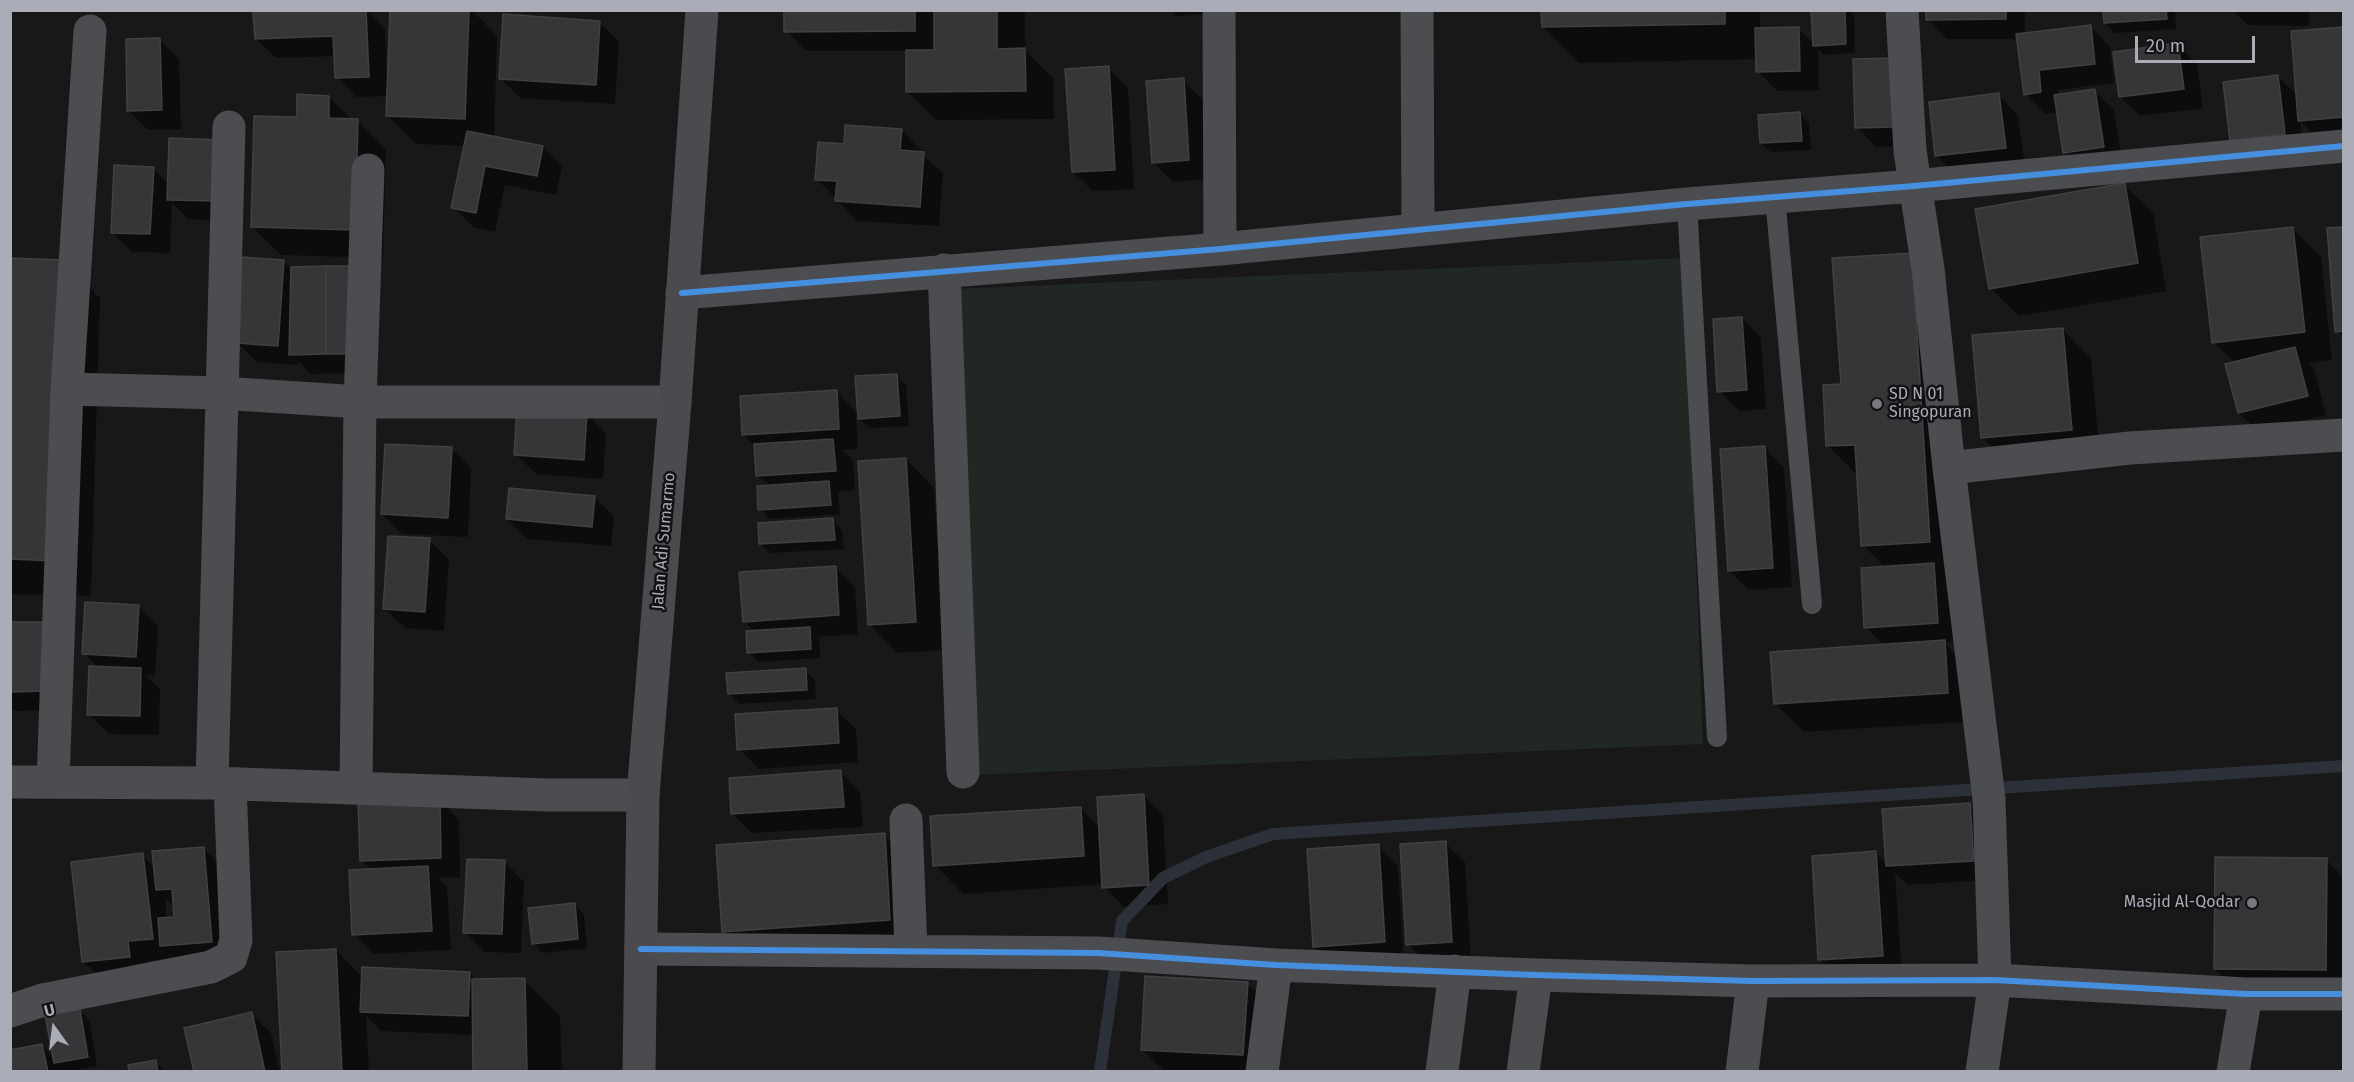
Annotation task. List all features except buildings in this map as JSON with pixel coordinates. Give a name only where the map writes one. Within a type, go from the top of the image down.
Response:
[{"type":"main road","name":"Jalan Adi Sumarmo","points":[[639,1071],[643,795],[675,402],[702,10]]},
{"type":"street","points":[[1219,10],[1220,249]]},
{"type":"street","points":[[1417,10],[1418,230]]},
{"type":"street","points":[[1902,10],[1907,111],[1914,186],[1928,268],[1949,468],[1989,798],[1995,980],[1982,1071]]},
{"type":"street","points":[[53,782],[67,389],[90,31]]},
{"type":"street","points":[[10,1011],[43,1000],[211,966],[231,957],[236,940],[221,783],[221,393],[229,127]]},
{"type":"street","points":[[682,293],[1220,249],[1687,204],[1914,186],[2343,146]]},
{"type":"street","points":[[356,789],[360,402],[368,170]]},
{"type":"street","points":[[944,270],[963,772]]},
{"type":"street","points":[[67,389],[221,393],[360,402],[675,402]]},
{"type":"street","points":[[1949,468],[2130,448],[2343,435]]},
{"type":"street","points":[[10,782],[221,783],[547,795],[643,795]]},
{"type":"street","points":[[906,820],[911,950]]},
{"type":"street","points":[[641,949],[911,950],[1113,954],[1276,965],[1536,975],[1753,981],[1995,980],[2246,994],[2343,994]]},
{"type":"street","points":[[1262,1071],[1276,965]]},
{"type":"street","points":[[1442,1071],[1455,971]]},
{"type":"street","points":[[1523,1071],[1536,975]]},
{"type":"street","points":[[1742,1071],[1753,981]]},
{"type":"street","points":[[2233,1071],[2246,994]]},
{"type":"lane","points":[[1775,197],[1812,604]]},
{"type":"lane","points":[[1687,204],[1717,737]]},
{"type":"shaded area","points":[[1684,258],[1703,744],[972,775],[953,289]]},
{"type":"waterway","points":[[1100,1072],[1122,921],[1163,878],[1206,857],[1273,834],[2344,766]]},
{"type":"cycle path","points":[[682,293],[1220,249],[1687,204],[1914,186],[2344,146]]},
{"type":"cycle path","points":[[641,949],[1098,953],[1276,965],[1536,975],[1753,981],[1995,980],[2246,994],[2344,994]]},
{"type":"place","name":"SD N 01 Singopuran","points":[[1877,404]]},
{"type":"place","name":"Masjid Al-Qodar","points":[[2252,903]]}]
